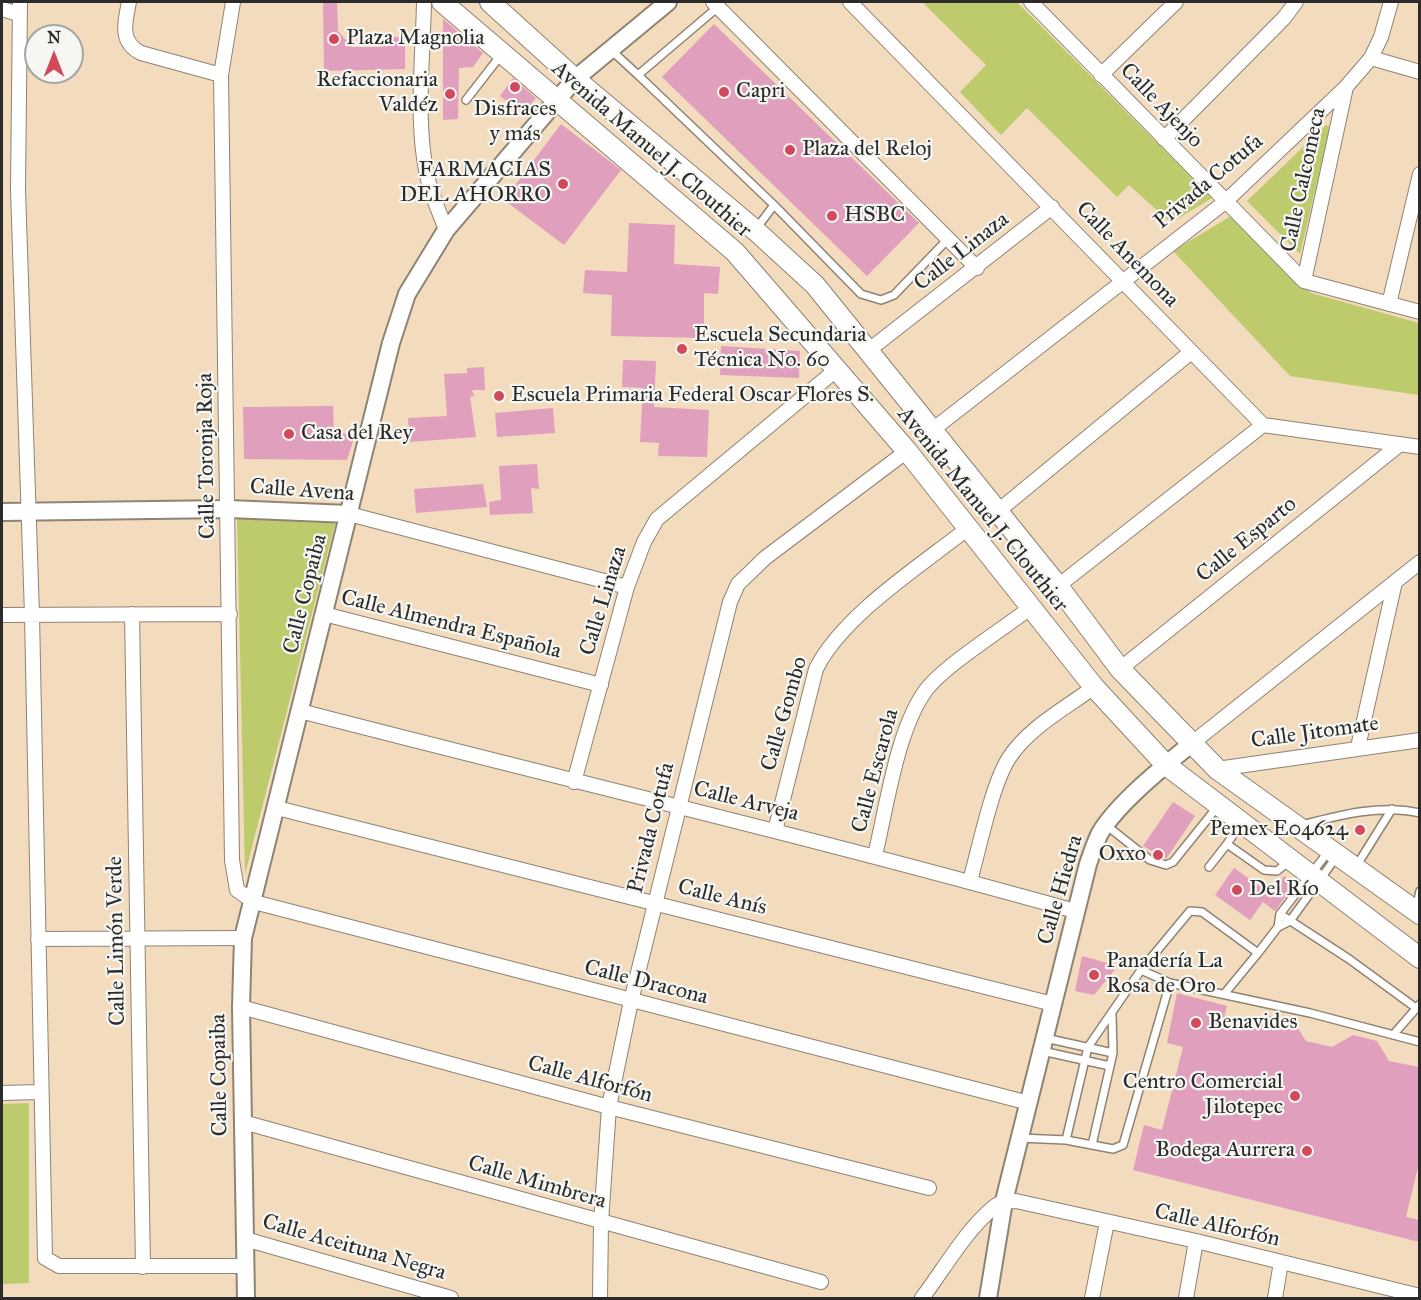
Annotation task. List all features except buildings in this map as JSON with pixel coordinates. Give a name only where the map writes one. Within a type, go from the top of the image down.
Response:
[{"type":"main road","name":"Avenida Manuel J. Clouthier","points":[[442,2],[735,252],[780,301],[836,370],[907,451],[1094,687],[1166,765],[1419,958]]},
{"type":"main road","name":"Avenida Manuel J. Clouthier","points":[[490,2],[575,79],[755,230],[815,285],[1058,586],[1120,669],[1191,744],[1217,769],[1417,912]]},
{"type":"main road","points":[[735,252],[755,230]]},
{"type":"street","points":[[129,2],[125,30],[130,47],[141,53],[221,75]]},
{"type":"street","name":"Calle Toronja Roja","points":[[233,2],[221,75],[229,509],[232,860],[237,890],[254,902]]},
{"type":"street","points":[[424,2],[424,150],[430,186],[446,230]]},
{"type":"street","name":"Calle Copaiba","points":[[246,1299],[241,1007],[243,938],[254,902],[389,352],[407,294],[446,230],[575,79],[668,2]]},
{"type":"street","name":"Calle Anemona","points":[[850,2],[1263,425]]},
{"type":"street","points":[[1101,75],[1176,2]]},
{"type":"street","points":[[1164,139],[1284,18],[1296,2]]},
{"type":"street","name":"Privada Cotufa","points":[[931,431],[1225,202],[1346,87],[1371,58],[1381,37],[1391,2]]},
{"type":"street","points":[[715,4],[977,268]]},
{"type":"street","name":"Calle Ajenjo","points":[[1039,4],[1101,75],[1304,281],[1419,312]]},
{"type":"street","points":[[2,9],[19,8],[18,189],[32,615],[43,1250],[45,1258],[58,1266],[246,1266]]},
{"type":"street","points":[[1371,58],[1419,72]]},
{"type":"street","name":"Calle Calcomeca","points":[[1304,281],[1346,87]]},
{"type":"street","points":[[1389,304],[1419,174]]},
{"type":"street","name":"Calle Linaza","points":[[869,350],[977,268],[1052,207]]},
{"type":"street","points":[[996,512],[1191,352]]},
{"type":"street","name":"Calle Linaza","points":[[574,782],[627,587],[644,542],[657,519],[836,370]]},
{"type":"street","points":[[1058,586],[1263,425],[1419,447]]},
{"type":"street","name":"Calle Esparto","points":[[1120,669],[1399,445]]},
{"type":"street","name":"Privada Cotufa","points":[[600,1299],[601,1222],[609,1107],[631,1001],[730,602],[738,584],[765,558],[907,451]]},
{"type":"street","name":"Calle Avena","points":[[2,512],[229,509],[349,514],[627,587]]},
{"type":"street","name":"Calle Gombo","points":[[776,831],[816,669],[824,653],[852,621],[967,529]]},
{"type":"street","name":"Calle Hiedra","points":[[988,1299],[1004,1201],[1075,911],[1088,864],[1106,825],[1166,765],[1419,562]]},
{"type":"street","points":[[1358,747],[1395,582]]},
{"type":"street","name":"Calle Escarola","points":[[875,855],[906,730],[916,705],[928,688],[945,673],[1030,608]]},
{"type":"street","name":"Calle Limón Verde","points":[[132,614],[143,1267]]},
{"type":"street","points":[[2,615],[230,614]]},
{"type":"street","name":"Calle Almendra Española","points":[[324,614],[601,685]]},
{"type":"street","points":[[970,881],[1000,776],[1008,758],[1033,733],[1094,687]]},
{"type":"street","name":"Calle Arveja","points":[[300,711],[574,782],[875,855],[1075,911]]},
{"type":"street","name":"Calle Jitomate","points":[[1217,769],[1419,740]]},
{"type":"street","name":"Calle Anís","points":[[277,808],[1053,1004]]},
{"type":"street","name":"Calle Dracona","points":[[254,902],[1029,1102]]},
{"type":"street","points":[[38,939],[243,938]]},
{"type":"street","name":"Calle Alforfón","points":[[241,1007],[609,1107],[929,1188]]},
{"type":"street","points":[[2,1093],[40,1092]]},
{"type":"street","name":"Calle Mimbrera","points":[[243,1122],[821,1282]]},
{"type":"street","points":[[922,1299],[974,1228],[994,1207],[1004,1201]]},
{"type":"street","name":"Calle Alforfón","points":[[1004,1201],[1016,1201],[1281,1262],[1372,1292],[1419,1296]]},
{"type":"street","points":[[1092,1299],[1107,1222]]},
{"type":"street","name":"Calle Aceituna Negra","points":[[245,1239],[451,1299]]},
{"type":"street","points":[[1186,1299],[1196,1241]]},
{"type":"street","points":[[1275,1299],[1281,1262]]},
{"type":"lane","points":[[638,75],[715,4]]},
{"type":"lane","points":[[610,49],[774,205],[861,294],[881,300],[894,296],[947,240]]},
{"type":"lane","points":[[466,100],[502,53]]},
{"type":"lane","points":[[755,230],[774,205]]},
{"type":"lane","points":[[1106,825],[1150,860],[1166,865],[1173,862],[1218,806]]},
{"type":"lane","points":[[1297,827],[1350,814],[1392,809],[1419,813]]},
{"type":"lane","points":[[1355,869],[1392,809]]},
{"type":"lane","points":[[1209,867],[1241,823]]},
{"type":"lane","points":[[1227,844],[1270,872],[1290,861]]},
{"type":"lane","points":[[1225,993],[1278,927],[1290,921],[1333,853]]},
{"type":"lane","points":[[1278,927],[1280,914],[1315,880]]},
{"type":"lane","points":[[1417,912],[1419,891]]},
{"type":"lane","points":[[1066,1140],[1088,1047],[1141,970],[1186,914],[1195,911],[1202,912],[1258,953]]},
{"type":"lane","points":[[1280,914],[1418,1006],[1393,1035]]},
{"type":"lane","points":[[1141,970],[1170,983],[1225,993],[1419,1042]]},
{"type":"lane","points":[[1020,1138],[1066,1140],[1120,1149],[1127,1138],[1170,983]]},
{"type":"lane","points":[[1092,1145],[1113,1053],[1112,1015]]},
{"type":"lane","points":[[1044,1044],[1088,1047],[1113,1053]]},
{"type":"lane","points":[[1044,1044],[1085,1060],[1110,1066]]},
{"type":"green space","points":[[922,2],[1017,2],[1212,198],[1171,223],[1129,185],[1117,197],[1027,108],[1001,135],[960,92],[986,65]]},
{"type":"green space","points":[[1326,125],[1330,127],[1300,254],[1247,201]]},
{"type":"green space","points":[[1231,216],[1311,293],[1419,323],[1419,395],[1290,376],[1173,251]]},
{"type":"green space","points":[[237,518],[336,520],[245,874]]},
{"type":"green space","points":[[29,1103],[29,1283],[2,1284],[2,1104]]},
{"type":"place","name":"Plaza Magnolia","points":[[334,39]]},
{"type":"place","name":"Disfraces y más","points":[[515,87]]},
{"type":"place","name":"Capri","points":[[724,92]]},
{"type":"place","name":"Refaccionaria Valdéz","points":[[450,94]]},
{"type":"place","name":"Plaza del Reloj","points":[[790,150]]},
{"type":"place","name":"FARMACIAS DEL AHORRO","points":[[563,184]]},
{"type":"place","name":"HSBC","points":[[832,216]]},
{"type":"place","name":"Escuela Secundaria Técnica No. 60","points":[[682,349]]},
{"type":"place","name":"Escuela Primaria Federal Oscar Flores S.","points":[[499,396]]},
{"type":"place","name":"Casa del Rey","points":[[289,434]]},
{"type":"place","name":"Pemex E04624","points":[[1360,830]]},
{"type":"place","name":"Oxxo","points":[[1158,855]]},
{"type":"place","name":"Del Río","points":[[1237,890]]},
{"type":"place","name":"Panadería La Rosa de Oro","points":[[1094,975]]},
{"type":"place","name":"Benavides","points":[[1196,1023]]},
{"type":"place","name":"Centro Comercial Jilotepec","points":[[1295,1096]]},
{"type":"place","name":"Bodega Aurrera","points":[[1307,1151]]}]
